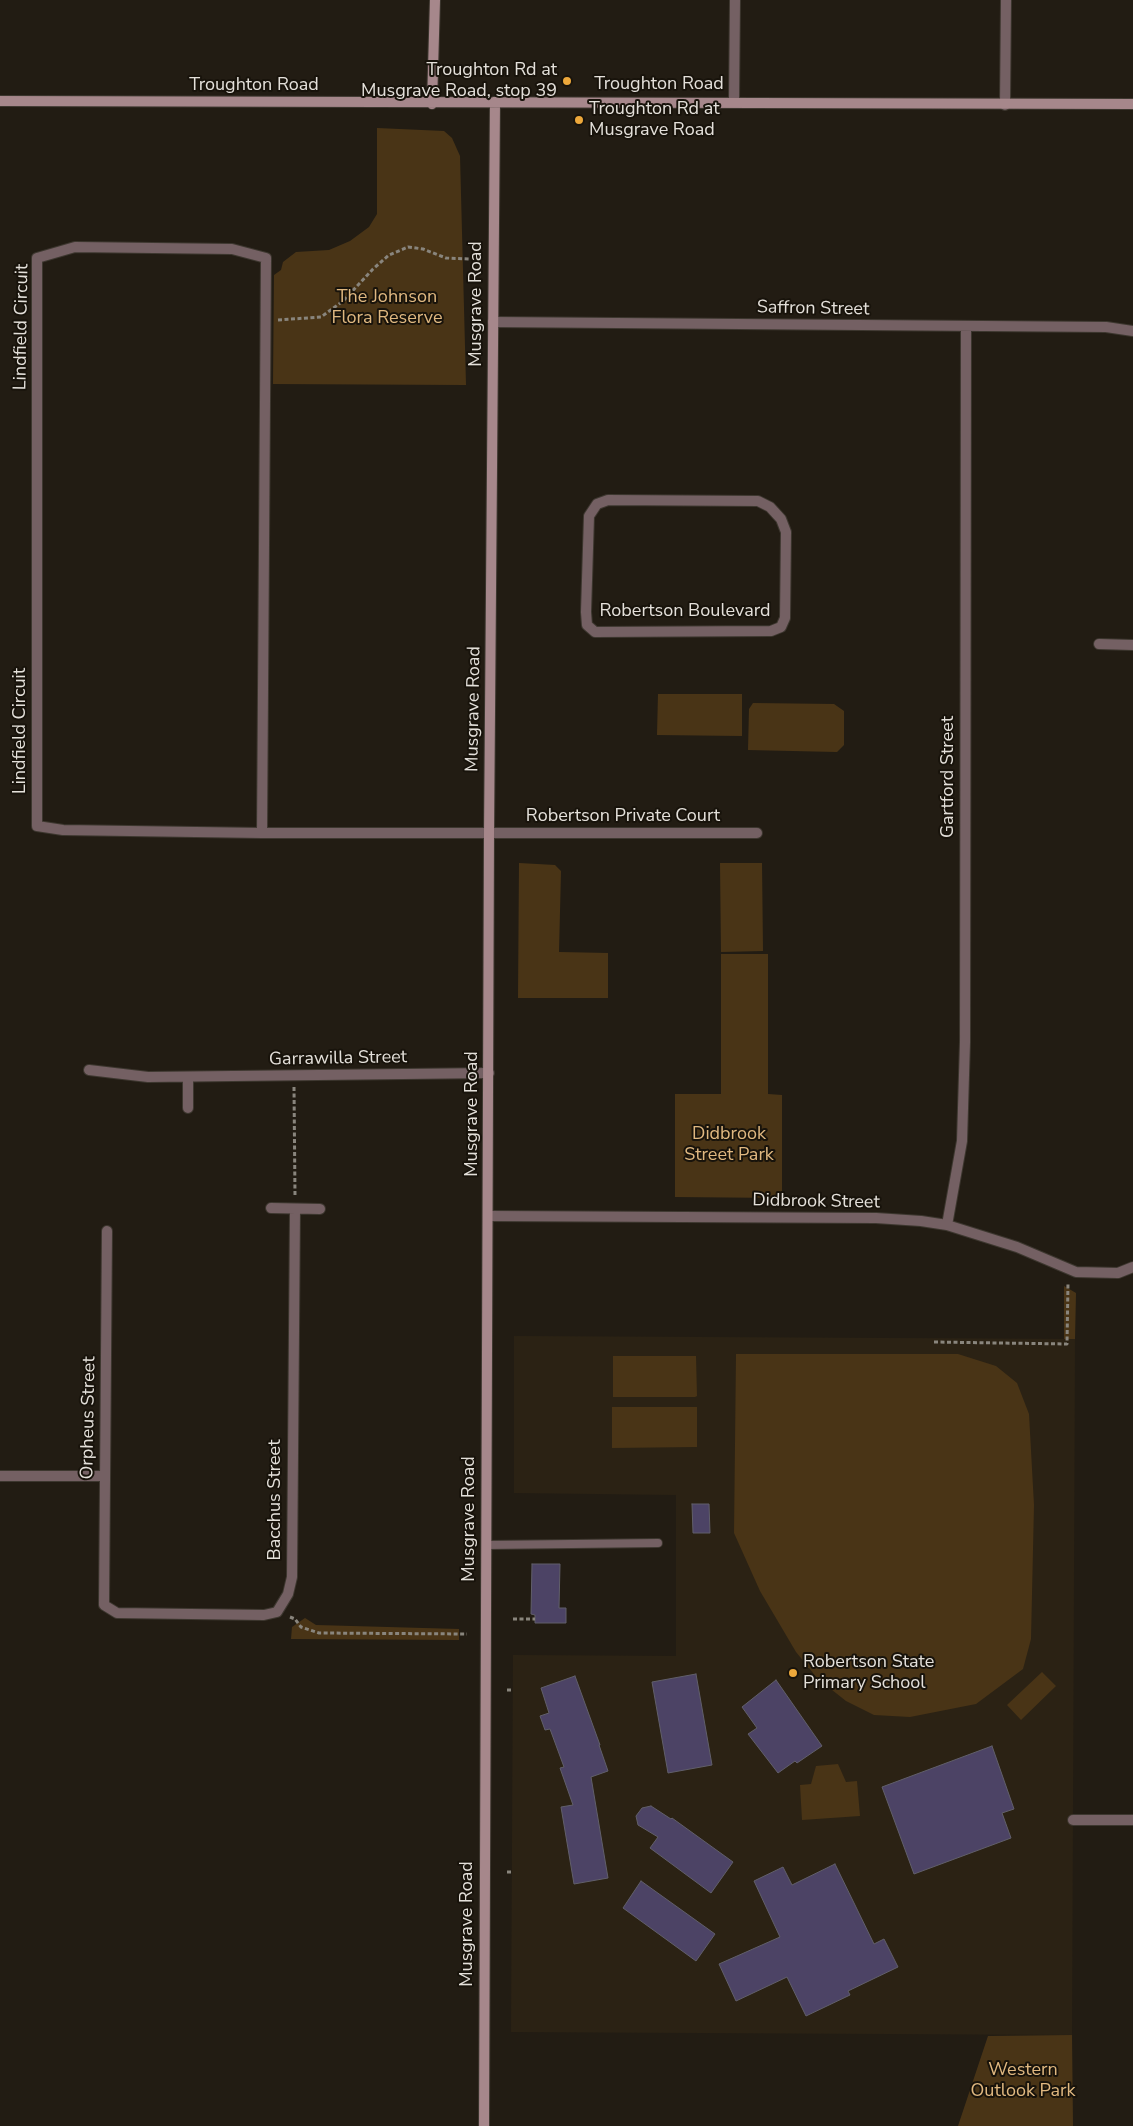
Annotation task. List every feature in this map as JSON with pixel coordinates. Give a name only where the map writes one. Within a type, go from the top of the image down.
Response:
[{"type":"street","points":[[432,104],[435,0]]},
{"type":"street","points":[[734,102],[735,0]]},
{"type":"street","points":[[1005,105],[1006,0]]},
{"type":"street","name":"Troughton Road","points":[[0,101],[432,104],[495,102],[734,102],[1133,106]]},
{"type":"street","name":"Musgrave Road","points":[[484,2126],[489,834],[495,102]]},
{"type":"street","name":"Lindfield Circuit","points":[[262,833],[266,258],[232,249],[75,247],[36,258],[37,826],[63,830],[262,833],[489,834]]},
{"type":"street","name":"Saffron Street","points":[[493,322],[1106,327],[1133,331]]},
{"type":"street","name":"Gartford Street","points":[[947,1225],[962,1141],[965,1042],[966,327]]},
{"type":"street","name":"Robertson Boulevard","points":[[608,500],[758,501],[770,507],[782,519],[786,532],[785,618],[781,627],[771,631],[595,632],[587,625],[589,516],[596,504],[608,500]]},
{"type":"street","points":[[1099,644],[1133,645]]},
{"type":"street","name":"Robertson Private Court","points":[[489,834],[756,832]]},
{"type":"street","name":"Garrawilla Street","points":[[89,1070],[148,1077],[489,1073]]},
{"type":"street","points":[[188,1077],[188,1108]]},
{"type":"street","points":[[271,1208],[320,1209]]},
{"type":"street","name":"Bacchus Street","points":[[277,1612],[288,1594],[292,1577],[295,1209]]},
{"type":"street","name":"Didbrook Street","points":[[488,1216],[876,1218],[921,1221],[947,1225],[1017,1247],[1076,1272],[1118,1273],[1133,1267]]},
{"type":"street","name":"Orpheus Street","points":[[107,1231],[104,1604],[117,1613],[264,1615],[277,1612]]},
{"type":"street","points":[[0,1476],[104,1476]]},
{"type":"street","points":[[1073,1820],[1133,1820]]},
{"type":"lane","points":[[486,1545],[658,1543]]},
{"type":"path","points":[[265,320],[297,320],[321,317],[342,301],[373,269],[389,256],[408,247],[423,249],[446,258],[471,259]]},
{"type":"path","points":[[294,1076],[295,1209]]},
{"type":"path","points":[[934,1342],[1068,1344],[1068,1269]]},
{"type":"path","points":[[277,1612],[294,1619],[301,1627],[319,1633],[467,1634]]},
{"type":"path","points":[[513,1619],[535,1619]]},
{"type":"path","points":[[507,1690],[513,1690]]},
{"type":"path","points":[[507,1872],[512,1872]]},
{"type":"shaded area","name":"Robertson State Primary School","points":[[514,1336],[1075,1339],[1072,2035],[511,2032],[513,1655],[676,1656],[676,1495],[514,1493]]},
{"type":"green space","name":"The Johnson Flora Reserve","points":[[377,128],[444,131],[452,138],[460,156],[466,385],[273,384],[274,275],[281,270],[283,262],[296,252],[329,250],[350,241],[369,227],[377,214]]},
{"type":"green space","points":[[658,694],[742,694],[742,736],[657,735]]},
{"type":"green space","points":[[753,703],[834,704],[844,711],[844,745],[837,752],[748,750],[749,709]]},
{"type":"green space","points":[[519,863],[555,865],[561,871],[559,952],[608,953],[608,998],[518,998]]},
{"type":"green space","points":[[720,863],[762,863],[763,951],[721,952]]},
{"type":"green space","name":"Didbrook Street Park","points":[[721,954],[768,954],[768,1094],[782,1095],[782,1198],[675,1197],[675,1094],[721,1094]]},
{"type":"green space","points":[[1064,1286],[1076,1293],[1075,1339],[1064,1339]]},
{"type":"green space","points":[[736,1354],[958,1354],[996,1366],[1017,1383],[1029,1414],[1034,1505],[1031,1639],[1023,1669],[976,1704],[910,1717],[874,1715],[846,1701],[817,1678],[809,1668],[805,1668],[805,1663],[796,1652],[760,1591],[734,1533]]},
{"type":"green space","points":[[613,1356],[696,1356],[697,1396],[613,1397]]},
{"type":"green space","points":[[612,1407],[697,1407],[697,1447],[612,1448]]},
{"type":"green space","points":[[305,1618],[316,1625],[459,1629],[459,1640],[291,1639],[292,1627]]},
{"type":"green space","points":[[1042,1672],[1056,1686],[1021,1720],[1007,1705]]},
{"type":"green space","points":[[838,1764],[846,1782],[857,1781],[860,1816],[802,1820],[800,1785],[811,1784],[816,1766]]},
{"type":"green space","name":"Western Outlook Park","points":[[1072,2035],[1073,2126],[958,2126],[988,2036]]},
{"type":"building","points":[[692,1504],[709,1504],[710,1533],[693,1533]]},
{"type":"building","points":[[532,1564],[560,1564],[559,1608],[566,1608],[566,1623],[535,1623],[535,1615],[531,1614]]},
{"type":"building","points":[[696,1674],[712,1765],[668,1773],[652,1682]]},
{"type":"building","points":[[575,1676],[608,1771],[591,1777],[608,1878],[574,1884],[561,1807],[573,1805],[560,1768],[564,1767],[550,1729],[545,1730],[540,1716],[549,1713],[541,1688]]},
{"type":"building","points":[[776,1680],[822,1746],[778,1773],[748,1734],[757,1728],[742,1707]]},
{"type":"building","points":[[992,1746],[1014,1809],[1002,1813],[1011,1838],[914,1874],[882,1787]]},
{"type":"building","points":[[651,1806],[672,1818],[733,1862],[711,1893],[650,1848],[658,1837],[638,1825],[636,1816],[642,1808]]},
{"type":"building","points":[[835,1864],[874,1944],[884,1939],[898,1967],[848,1991],[850,1995],[806,2016],[787,1977],[736,2001],[719,1964],[780,1937],[754,1881],[783,1867],[792,1885]]},
{"type":"building","points":[[641,1881],[715,1934],[696,1961],[623,1908]]},
{"type":"place","name":"Troughton Rd at Musgrave Road, stop 39","points":[[567,81]]},
{"type":"place","name":"Troughton Rd at Musgrave Road","points":[[579,120]]},
{"type":"place","name":"Robertson State Primary School","points":[[793,1673]]}]
